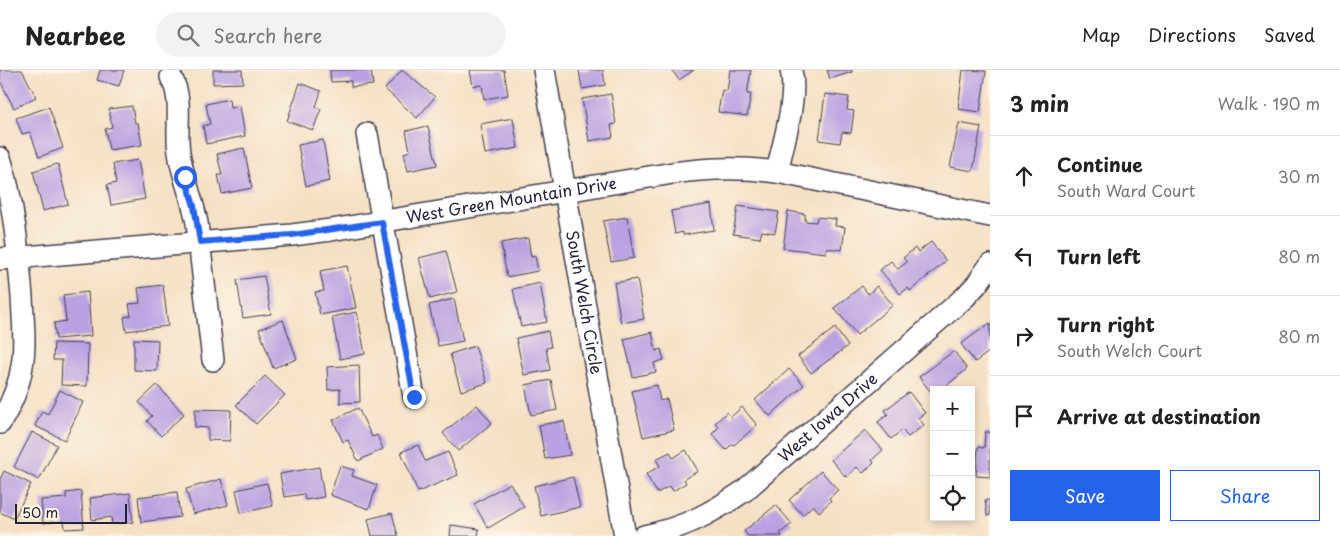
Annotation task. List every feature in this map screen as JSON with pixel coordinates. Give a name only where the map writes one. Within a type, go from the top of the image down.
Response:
[{"type":"street","name":"South Welch Circle","points":[[544,70],[625,536]]},
{"type":"street","points":[[778,172],[792,103],[793,78],[791,70]]},
{"type":"street","points":[[171,77],[179,96],[177,135],[179,152],[181,165],[194,206],[200,242],[213,360]]},
{"type":"street","points":[[367,134],[414,397]]},
{"type":"street","points":[[0,158],[8,191],[9,258],[24,348],[18,385],[0,423]]},
{"type":"street","name":"West Green Mountain Drive","points":[[9,258],[292,235],[382,222],[694,170],[733,168],[778,172],[990,216]]},
{"type":"street","name":"West Iowa Drive","points":[[644,536],[691,522],[709,514],[744,491],[965,297],[990,265]]},
{"type":"building","points":[[0,70],[22,70],[36,97],[14,108],[0,81]]},
{"type":"building","points":[[100,70],[124,70],[119,86],[97,80]]},
{"type":"building","points":[[213,70],[242,70],[243,83],[213,84]]},
{"type":"building","points":[[330,70],[371,70],[373,85],[351,87],[351,81],[331,82]]},
{"type":"building","points":[[402,70],[435,97],[417,118],[385,89]]},
{"type":"building","points":[[470,70],[504,70],[508,95],[484,99],[482,85],[473,86]]},
{"type":"building","points":[[579,70],[603,70],[605,85],[582,89]]},
{"type":"building","points":[[672,70],[694,70],[679,80]]},
{"type":"building","points":[[730,70],[751,70],[747,94],[751,94],[747,116],[718,112],[722,90],[727,91]]},
{"type":"building","points":[[827,70],[852,70],[852,72],[830,79]]},
{"type":"building","points":[[963,70],[986,71],[980,112],[958,109]]},
{"type":"building","points":[[300,83],[321,91],[316,107],[321,109],[313,130],[287,121]]},
{"type":"building","points":[[611,94],[616,124],[611,125],[613,137],[589,141],[582,99]]},
{"type":"building","points":[[825,94],[849,97],[847,110],[854,111],[851,133],[842,132],[840,143],[819,140]]},
{"type":"building","points":[[229,99],[230,108],[240,106],[245,136],[206,144],[203,126],[210,124],[206,104]]},
{"type":"building","points":[[132,106],[135,123],[138,123],[142,145],[109,150],[105,129],[112,127],[109,109]]},
{"type":"building","points":[[49,107],[63,148],[39,157],[30,132],[22,134],[16,118]]},
{"type":"building","points":[[513,118],[518,148],[485,154],[480,124]]},
{"type":"building","points":[[959,123],[981,127],[973,171],[950,167]]},
{"type":"building","points":[[428,126],[437,165],[408,171],[404,153],[410,151],[406,131]]},
{"type":"building","points":[[323,140],[330,181],[306,186],[298,145]]},
{"type":"building","points":[[244,148],[252,188],[222,194],[218,175],[222,175],[217,154]]},
{"type":"building","points":[[138,160],[145,199],[111,205],[107,185],[116,183],[113,164]]},
{"type":"building","points":[[58,164],[68,204],[43,211],[33,171]]},
{"type":"building","points":[[711,204],[714,230],[683,235],[683,232],[675,234],[671,211]]},
{"type":"building","points":[[738,206],[779,212],[775,233],[762,231],[760,238],[733,234]]},
{"type":"building","points":[[788,211],[805,214],[805,221],[816,222],[817,217],[836,219],[835,226],[845,227],[842,250],[826,248],[826,253],[783,248]]},
{"type":"building","points":[[627,217],[634,258],[611,262],[603,221]]},
{"type":"building","points":[[528,238],[531,257],[535,256],[538,271],[507,277],[501,243]]},
{"type":"building","points":[[931,242],[946,261],[910,291],[908,288],[900,294],[880,270],[891,261],[898,269],[907,262],[903,258],[915,248],[918,252]]},
{"type":"building","points":[[446,251],[457,292],[430,299],[419,258]]},
{"type":"building","points":[[347,266],[356,308],[320,315],[315,292],[324,291],[320,271]]},
{"type":"building","points":[[264,276],[271,314],[243,318],[237,280]]},
{"type":"building","points":[[637,279],[644,319],[621,323],[614,283]]},
{"type":"building","points":[[540,283],[547,322],[521,327],[513,289]]},
{"type":"building","points":[[163,285],[168,326],[126,331],[124,317],[131,316],[129,304],[140,303],[138,288]]},
{"type":"building","points":[[862,286],[868,294],[877,286],[893,305],[857,335],[834,308]]},
{"type":"building","points":[[88,292],[91,336],[56,339],[54,323],[66,321],[63,295]]},
{"type":"building","points":[[454,299],[463,341],[438,346],[429,305]]},
{"type":"building","points":[[357,312],[365,354],[340,359],[332,317]]},
{"type":"building","points":[[283,320],[297,359],[273,368],[259,329]]},
{"type":"building","points":[[990,323],[990,351],[975,362],[961,344]]},
{"type":"building","points":[[835,328],[848,346],[811,373],[798,356]]},
{"type":"building","points":[[548,331],[551,347],[546,348],[550,370],[524,375],[516,338]]},
{"type":"building","points":[[652,332],[656,351],[661,349],[664,360],[654,363],[656,372],[633,377],[624,339]]},
{"type":"building","points":[[134,339],[158,340],[157,371],[134,370]]},
{"type":"building","points":[[54,343],[88,344],[87,386],[61,385],[62,360],[53,360]]},
{"type":"building","points":[[475,346],[487,383],[461,391],[450,354]]},
{"type":"building","points":[[954,351],[967,369],[946,386],[930,386],[930,391],[919,377]]},
{"type":"building","points":[[359,365],[360,402],[340,403],[340,389],[328,390],[327,367]]},
{"type":"building","points":[[789,369],[804,385],[770,416],[755,400]]},
{"type":"building","points":[[265,376],[285,395],[256,424],[236,405]]},
{"type":"building","points":[[551,380],[557,410],[531,415],[525,385]]},
{"type":"building","points":[[157,385],[184,414],[161,436],[147,421],[152,416],[139,402]]},
{"type":"building","points":[[657,385],[660,401],[667,399],[674,430],[643,437],[632,391]]},
{"type":"building","points":[[60,390],[83,402],[65,440],[35,426],[42,411],[48,414]]},
{"type":"building","points":[[909,392],[925,413],[918,418],[924,425],[908,437],[902,430],[891,439],[878,422],[888,414],[885,410]]},
{"type":"building","points":[[477,405],[492,423],[458,451],[443,433]]},
{"type":"building","points":[[742,407],[757,425],[726,450],[712,434],[719,427],[715,423],[727,412],[731,417]]},
{"type":"building","points":[[358,408],[372,437],[377,435],[383,449],[358,461],[348,440],[343,442],[333,420]]},
{"type":"building","points":[[195,409],[231,410],[230,441],[208,440],[208,428],[195,427]]},
{"type":"building","points":[[564,421],[570,455],[545,459],[539,425]]},
{"type":"building","points":[[865,430],[883,450],[872,460],[874,463],[863,473],[857,467],[846,477],[831,460]]},
{"type":"building","points":[[32,432],[57,445],[39,480],[14,467]]},
{"type":"building","points":[[985,432],[990,432],[990,477],[976,476],[978,447],[984,448]]},
{"type":"building","points":[[418,445],[425,461],[448,452],[458,475],[418,492],[401,452]]},
{"type":"building","points":[[686,450],[698,471],[684,479],[686,483],[673,491],[670,486],[657,493],[646,474],[660,466],[656,459],[670,452],[673,458]]},
{"type":"building","points":[[340,466],[354,470],[352,476],[377,485],[369,509],[330,495]]},
{"type":"building","points":[[319,467],[324,497],[305,500],[304,494],[284,497],[280,474]]},
{"type":"building","points":[[4,471],[31,484],[14,519],[0,512],[0,479]]},
{"type":"building","points":[[821,471],[838,490],[829,498],[831,501],[819,512],[813,505],[803,515],[789,500]]},
{"type":"building","points":[[573,477],[580,507],[541,516],[534,486]]},
{"type":"building","points":[[221,479],[228,505],[193,514],[186,489]]},
{"type":"building","points":[[267,483],[273,506],[241,513],[236,490]]},
{"type":"building","points":[[510,483],[524,507],[488,528],[474,504]]},
{"type":"building","points":[[81,491],[84,528],[65,529],[64,521],[43,523],[41,500],[66,498],[66,493]]},
{"type":"building","points":[[177,492],[180,517],[141,522],[138,497]]},
{"type":"building","points":[[130,493],[133,522],[112,524],[111,517],[92,520],[90,498]]},
{"type":"building","points":[[985,500],[990,500],[990,515],[987,516]]},
{"type":"building","points":[[776,505],[792,524],[780,533],[782,536],[748,536],[744,531]]},
{"type":"building","points":[[392,513],[398,536],[372,536],[368,519]]},
{"type":"building","points":[[451,525],[479,529],[478,536],[450,536]]},
{"type":"route","points":[[185,177],[198,223],[200,242],[292,235],[382,222],[414,397]]}]
